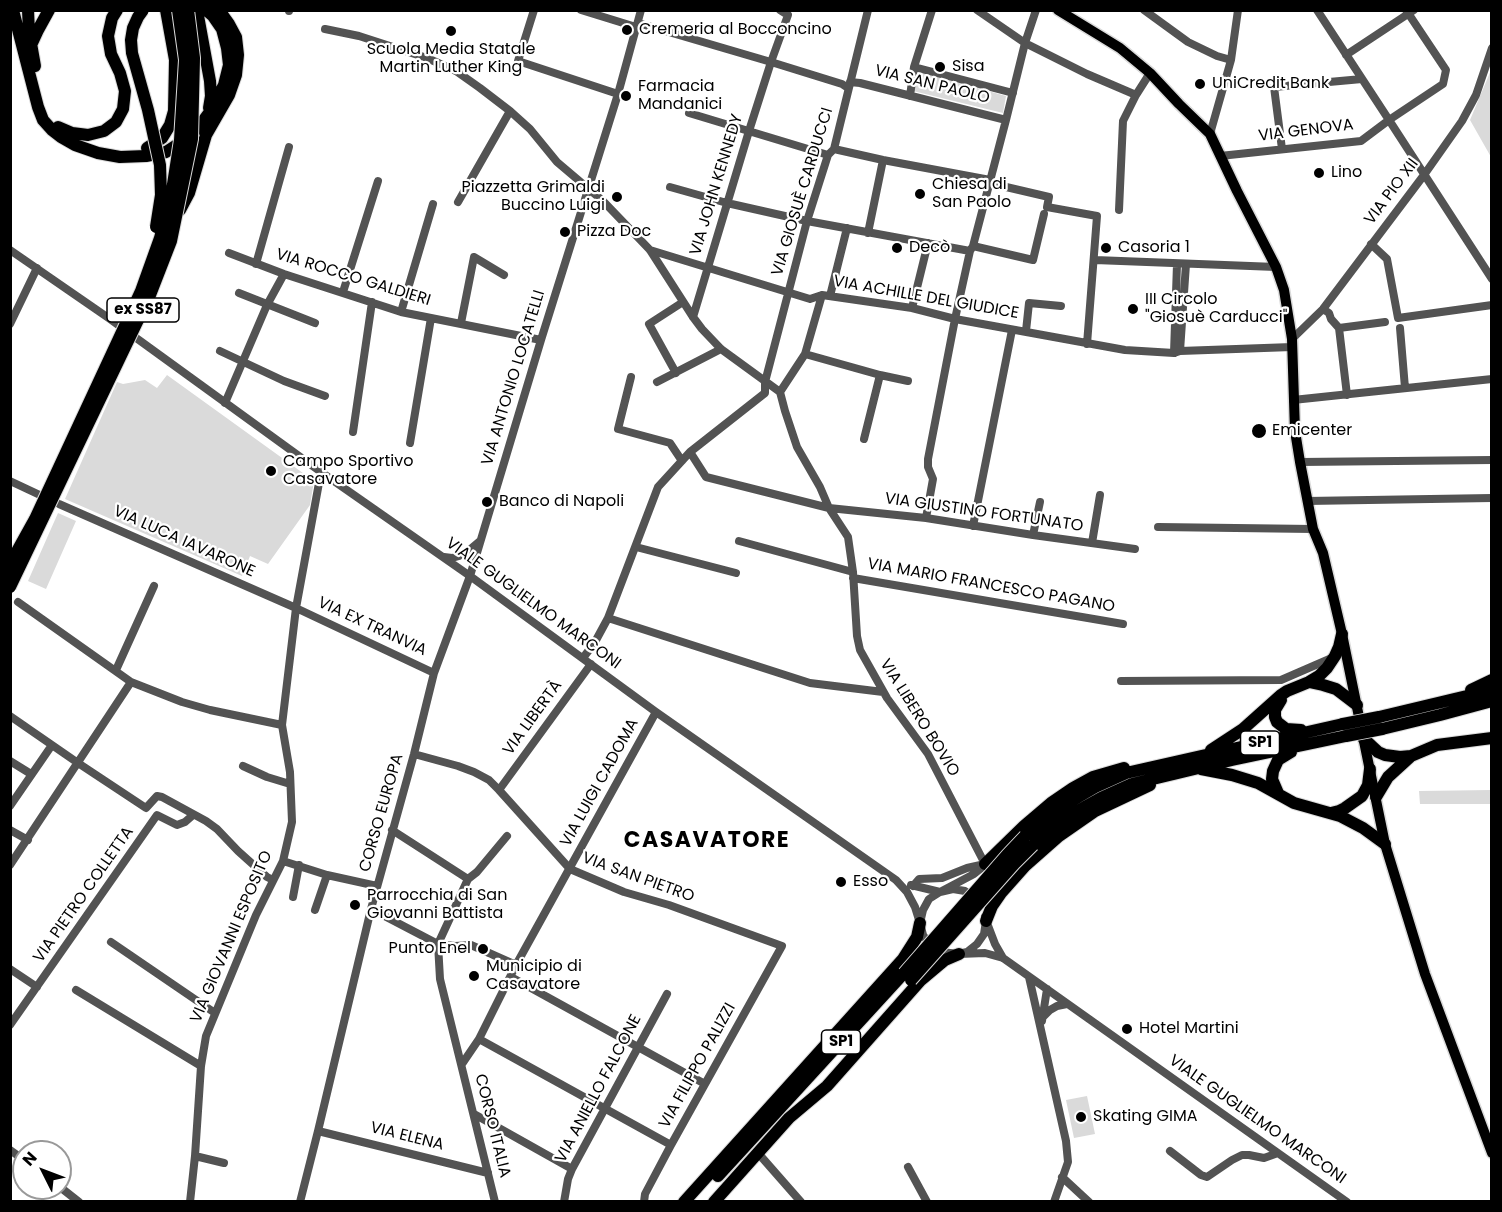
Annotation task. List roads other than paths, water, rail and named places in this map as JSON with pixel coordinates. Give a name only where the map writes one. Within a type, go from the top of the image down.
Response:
[{"type":"highway","points":[[27,44],[49,10]]},
{"type":"highway","points":[[58,127],[72,133],[88,135],[104,131],[116,122],[123,109],[125,91],[111,54],[108,36],[112,18],[117,10]]},
{"type":"highway","points":[[143,10],[133,28],[131,40],[132,53],[160,165],[161,195],[152,258]]},
{"type":"highway","points":[[10,34],[27,44],[46,112],[58,127],[66,135],[86,143],[126,152],[150,147],[162,138],[170,125],[174,111],[175,60],[166,10]]},
{"type":"highway","name":"ex SS87","points":[[10,564],[34,519],[141,291],[160,238],[171,197],[180,140],[185,60],[178,10]]},
{"type":"highway","name":"ex SS87","points":[[10,587],[150,295],[171,241],[192,139],[194,58],[188,10]]},
{"type":"highway","points":[[196,10],[210,81],[209,113]]},
{"type":"highway","points":[[19,12],[38,107],[43,120],[60,137],[75,145],[98,153],[120,157],[146,156],[166,152],[198,128],[209,113],[224,85],[229,65],[222,29],[213,12]]},
{"type":"highway","points":[[178,214],[189,193],[206,135],[229,94],[236,75],[238,55],[236,37],[230,24],[213,12]]},
{"type":"highway","points":[[1203,755],[1243,729],[1281,694],[1309,682],[1327,668],[1340,647],[1342,634]]},
{"type":"highway","points":[[1436,705],[1491,681]]},
{"type":"highway","points":[[1309,682],[1336,689],[1357,705]]},
{"type":"highway","points":[[1293,689],[1275,710],[1277,722],[1286,729],[1320,736]]},
{"type":"highway","name":"SP1","points":[[1380,723],[1491,690]]},
{"type":"highway","name":"SP1","points":[[789,1118],[1007,855],[1076,812],[1132,784],[1344,730],[1440,716],[1491,701]]},
{"type":"highway","points":[[1278,793],[1272,779],[1278,760],[1288,753],[1305,749],[1320,736]]},
{"type":"highway","name":"SP1","points":[[1029,841],[1071,801],[1095,786],[1126,773],[1203,755],[1320,736]]},
{"type":"highway","points":[[1364,739],[1371,747],[1385,755],[1400,757],[1411,756],[1437,745],[1491,738]]},
{"type":"highway","points":[[1376,797],[1388,777],[1411,756]]},
{"type":"highway","points":[[985,864],[1024,826],[1073,788],[1108,772],[1136,766],[1161,765]]},
{"type":"highway","points":[[1197,768],[1258,783],[1294,803],[1351,821],[1385,844]]},
{"type":"highway","points":[[1330,813],[1346,808],[1365,793],[1370,769]]},
{"type":"highway","points":[[986,921],[992,906],[1024,866],[1059,836],[1095,811],[1171,775]]},
{"type":"highway","points":[[684,1202],[903,959],[917,937],[920,923]]},
{"type":"highway","points":[[714,1202],[789,1118],[826,1086],[920,981],[945,960],[959,954]]},
{"type":"highway","name":"SP1","points":[[694,1202],[908,976]]},
{"type":"main road","points":[[1058,10],[1120,48],[1150,73],[1210,134],[1276,267],[1284,290],[1292,343],[1294,431],[1307,501],[1313,529],[1323,553],[1342,634],[1385,844],[1425,974],[1491,1153]]},
{"type":"street","points":[[534,10],[518,61],[618,94]]},
{"type":"street","name":"VIA SAN PAOLO","points":[[581,10],[842,84],[860,82],[1006,120]]},
{"type":"street","name":"VIA ANTONIO LOCATELLI","points":[[470,576],[618,94],[641,10]]},
{"type":"street","name":"VIA JOHN KENNEDY","points":[[693,317],[749,131],[789,15],[780,10]]},
{"type":"street","name":"VIA GIOSUÈ CARDUCCI","points":[[690,452],[765,393],[765,382],[807,221],[831,152],[868,10]]},
{"type":"street","points":[[910,96],[914,67],[932,10]]},
{"type":"street","points":[[977,10],[1025,43],[1136,95]]},
{"type":"street","points":[[926,518],[933,480],[928,467],[928,459],[955,319],[1025,43],[1036,10]]},
{"type":"street","points":[[1144,10],[1188,42],[1231,60]]},
{"type":"street","points":[[1210,134],[1231,60],[1238,10]]},
{"type":"street","points":[[1317,10],[1491,279]]},
{"type":"street","points":[[1346,55],[1409,12]]},
{"type":"street","name":"VIA GENOVA","points":[[1220,156],[1361,141],[1443,84],[1446,69],[1409,12]]},
{"type":"street","points":[[324,29],[359,36],[427,58],[456,71],[510,111],[530,129],[557,162],[603,201],[650,250],[682,302],[702,329],[721,349],[780,392],[805,354],[847,228]]},
{"type":"street","name":"VIA PIO XII","points":[[1292,343],[1323,309],[1424,175],[1462,120],[1476,95],[1491,48]]},
{"type":"street","points":[[914,67],[1013,93]]},
{"type":"street","points":[[1119,210],[1123,121],[1150,73]]},
{"type":"street","points":[[1282,148],[1274,87],[1362,79]]},
{"type":"street","points":[[458,202],[510,111]]},
{"type":"street","points":[[688,113],[831,152],[989,181],[1049,197],[1047,207],[1097,216],[1088,344]]},
{"type":"street","points":[[256,264],[289,147]]},
{"type":"street","points":[[868,233],[884,160]]},
{"type":"street","points":[[344,292],[378,181]]},
{"type":"street","points":[[670,187],[807,221],[1033,260],[1044,214]]},
{"type":"street","points":[[401,312],[433,204]]},
{"type":"street","points":[[912,308],[928,243]]},
{"type":"street","points":[[1371,244],[1387,259],[1398,318],[1491,305]]},
{"type":"street","name":"VIALE GUGLIELMO MARCONI","points":[[10,250],[470,576],[656,712],[896,880],[907,892],[920,923]]},
{"type":"street","name":"VIA ACHILLE DEL GIUDICE","points":[[650,250],[810,299],[826,295],[912,308],[955,319],[1125,350],[1177,352],[1292,343]]},
{"type":"street","name":"VIA ROCCO GALDIERI","points":[[229,253],[284,274],[401,312],[541,340]]},
{"type":"street","points":[[461,323],[474,257],[504,275]]},
{"type":"street","points":[[1095,260],[1276,267]]},
{"type":"street","points":[[1177,352],[1181,264]]},
{"type":"street","points":[[10,324],[36,268]]},
{"type":"street","points":[[225,403],[267,305],[284,274]]},
{"type":"street","points":[[240,292],[315,323]]},
{"type":"street","points":[[353,432],[372,302]]},
{"type":"street","points":[[676,373],[649,324],[682,302]]},
{"type":"street","name":"VIA ACHILLE DEL GIUDICE","points":[[1026,331],[1029,303],[1061,306]]},
{"type":"street","points":[[1323,309],[1329,313],[1339,328],[1347,395]]},
{"type":"street","points":[[410,443],[431,318]]},
{"type":"street","points":[[1339,328],[1385,322]]},
{"type":"street","points":[[1400,328],[1405,388]]},
{"type":"street","points":[[973,526],[1012,330]]},
{"type":"street","points":[[657,382],[721,349]]},
{"type":"street","points":[[220,351],[284,381],[325,396]]},
{"type":"street","points":[[805,354],[908,381]]},
{"type":"street","points":[[864,439],[880,375]]},
{"type":"street","points":[[631,377],[618,429],[670,442],[682,461]]},
{"type":"street","points":[[1293,400],[1491,379]]},
{"type":"street","name":"VIA LIBERO BOVIO","points":[[780,392],[797,447],[829,508],[848,537],[860,650],[883,692],[928,754],[985,864]]},
{"type":"street","points":[[583,658],[608,618],[658,487],[690,452]]},
{"type":"street","name":"VIA GIUSTINO FORTUNATO","points":[[690,452],[706,477],[829,508],[926,518],[1033,536],[1135,549]]},
{"type":"street","points":[[1300,462],[1491,460]]},
{"type":"street","name":"VIA GIOVANNI ESPOSITO","points":[[190,1202],[201,1065],[206,1036],[256,915],[283,861],[292,822],[291,784],[282,725],[296,608],[321,472]]},
{"type":"street","name":"VIA LUCA IAVARONE","points":[[10,480],[59,504],[296,608]]},
{"type":"street","points":[[1092,543],[1100,495]]},
{"type":"street","points":[[1307,501],[1491,498]]},
{"type":"street","points":[[1033,536],[1040,502]]},
{"type":"street","points":[[1158,528],[1313,529]]},
{"type":"street","points":[[443,557],[459,556],[480,541]]},
{"type":"street","name":"VIA MARIO FRANCESCO PAGANO","points":[[739,541],[853,575],[1123,624]]},
{"type":"street","points":[[636,548],[736,573]]},
{"type":"street","name":"CORSO EUROPA","points":[[300,1202],[371,909],[434,673],[470,576]]},
{"type":"street","points":[[116,670],[154,586]]},
{"type":"street","points":[[18,602],[131,682],[182,702],[210,710],[282,725]]},
{"type":"street","name":"VIA EX TRANVIA","points":[[296,608],[434,673]]},
{"type":"street","points":[[608,618],[810,683],[883,692]]},
{"type":"street","points":[[1121,681],[1281,680],[1335,656]]},
{"type":"street","name":"VIA LIBERTÀ","points":[[500,790],[591,664]]},
{"type":"street","points":[[10,865],[131,682]]},
{"type":"street","name":"VIA LUIGI CADOMA","points":[[570,869],[656,712]]},
{"type":"street","points":[[10,716],[157,816],[177,825],[193,815]]},
{"type":"street","points":[[10,806],[52,745]]},
{"type":"street","name":"VIA SAN PIETRO","points":[[414,754],[474,772],[489,780],[570,869],[624,892],[669,905],[782,946]]},
{"type":"street","points":[[10,760],[31,774]]},
{"type":"street","points":[[243,766],[267,777],[291,784]]},
{"type":"street","points":[[146,808],[157,796],[162,797],[206,821],[273,880]]},
{"type":"street","name":"VIA PIETRO COLLETTA","points":[[10,1025],[157,816]]},
{"type":"street","points":[[10,830],[28,840]]},
{"type":"street","points":[[392,830],[468,879]]},
{"type":"street","points":[[462,1064],[440,979],[438,944],[468,879],[477,872],[507,836]]},
{"type":"street","points":[[283,861],[327,875],[377,886]]},
{"type":"street","points":[[913,886],[919,879],[942,878],[985,864]]},
{"type":"street","points":[[940,892],[952,889],[965,891],[976,898],[983,908],[986,921],[984,934],[967,952],[959,954],[941,952],[931,946],[923,935],[920,923],[929,899],[940,892],[974,874],[985,864]]},
{"type":"street","points":[[293,897],[298,865]]},
{"type":"street","name":"CORSO ITALIA","points":[[495,1202],[462,1064],[479,1039],[516,965],[570,869]]},
{"type":"street","points":[[315,910],[327,875]]},
{"type":"street","name":"VIALE GUGLIELMO MARCONI","points":[[896,880],[940,892]]},
{"type":"street","points":[[371,909],[438,944],[471,945],[516,965]]},
{"type":"street","name":"VIALE GUGLIELMO MARCONI","points":[[986,921],[1003,958]]},
{"type":"street","points":[[111,942],[215,1013]]},
{"type":"street","name":"VIA FILIPPO PALIZZI","points":[[644,1202],[645,1194],[671,1145],[782,946]]},
{"type":"street","name":"VIALE GUGLIELMO MARCONI","points":[[959,954],[985,954],[1003,958],[1347,1202]]},
{"type":"street","points":[[10,969],[37,987]]},
{"type":"street","points":[[511,977],[705,1084]]},
{"type":"street","points":[[1029,977],[1066,1141],[1068,1162],[1054,1202]]},
{"type":"street","points":[[1041,1023],[1047,989]]},
{"type":"street","points":[[76,990],[201,1065]]},
{"type":"street","name":"VIA ANIELLO FALCONE","points":[[564,1202],[572,1169],[668,993]]},
{"type":"street","points":[[1041,1023],[1050,1010],[1067,1004]]},
{"type":"street","points":[[479,1039],[671,1145]]},
{"type":"street","points":[[474,1114],[572,1169]]},
{"type":"street","name":"VIA ELENA","points":[[318,1131],[488,1173]]},
{"type":"street","points":[[1170,1151],[1201,1175],[1207,1177],[1242,1155],[1264,1158],[1278,1153]]},
{"type":"street","points":[[758,1153],[801,1202]]},
{"type":"street","points":[[195,1156],[224,1163]]},
{"type":"street","points":[[908,1167],[927,1202]]},
{"type":"street","points":[[1062,1177],[1089,1202]]},
{"type":"place","name":"Cremeria al Bocconcino","points":[[627,30]]},
{"type":"place","name":"Scuola Media Statale Martin Luther King","points":[[451,31]]},
{"type":"place","name":"Sisa","points":[[940,67]]},
{"type":"place","name":"UniCredit Bank","points":[[1200,84]]},
{"type":"place","name":"Farmacia Mandanici","points":[[626,96]]},
{"type":"place","name":"Lino","points":[[1319,173]]},
{"type":"place","name":"Chiesa di San Paolo","points":[[920,194]]},
{"type":"place","name":"Piazzetta Grimaldi Buccino Luigi","points":[[617,197]]},
{"type":"place","name":"Pizza Doc","points":[[565,232]]},
{"type":"place","name":"Decò","points":[[897,248]]},
{"type":"place","name":"Casoria 1","points":[[1106,248]]},
{"type":"place","name":"III Circolo \"Giosuè Carducci\"","points":[[1133,309]]},
{"type":"place","name":"Emicenter","points":[[1259,431]]},
{"type":"place","name":"Campo Sportivo Casavatore","points":[[271,471]]},
{"type":"place","name":"Banco di Napoli","points":[[487,502]]},
{"type":"place","name":"Esso","points":[[841,882]]},
{"type":"place","name":"Parrocchia di San Giovanni Battista","points":[[355,905]]},
{"type":"place","name":"Punto Enel","points":[[483,949]]},
{"type":"place","name":"Municipio di Casavatore","points":[[474,976]]},
{"type":"place","name":"Hotel Martini","points":[[1127,1029]]},
{"type":"place","name":"Skating GIMA","points":[[1081,1117]]},
{"type":"district","name":"CASAVATORE","points":[[707,841]]}]
